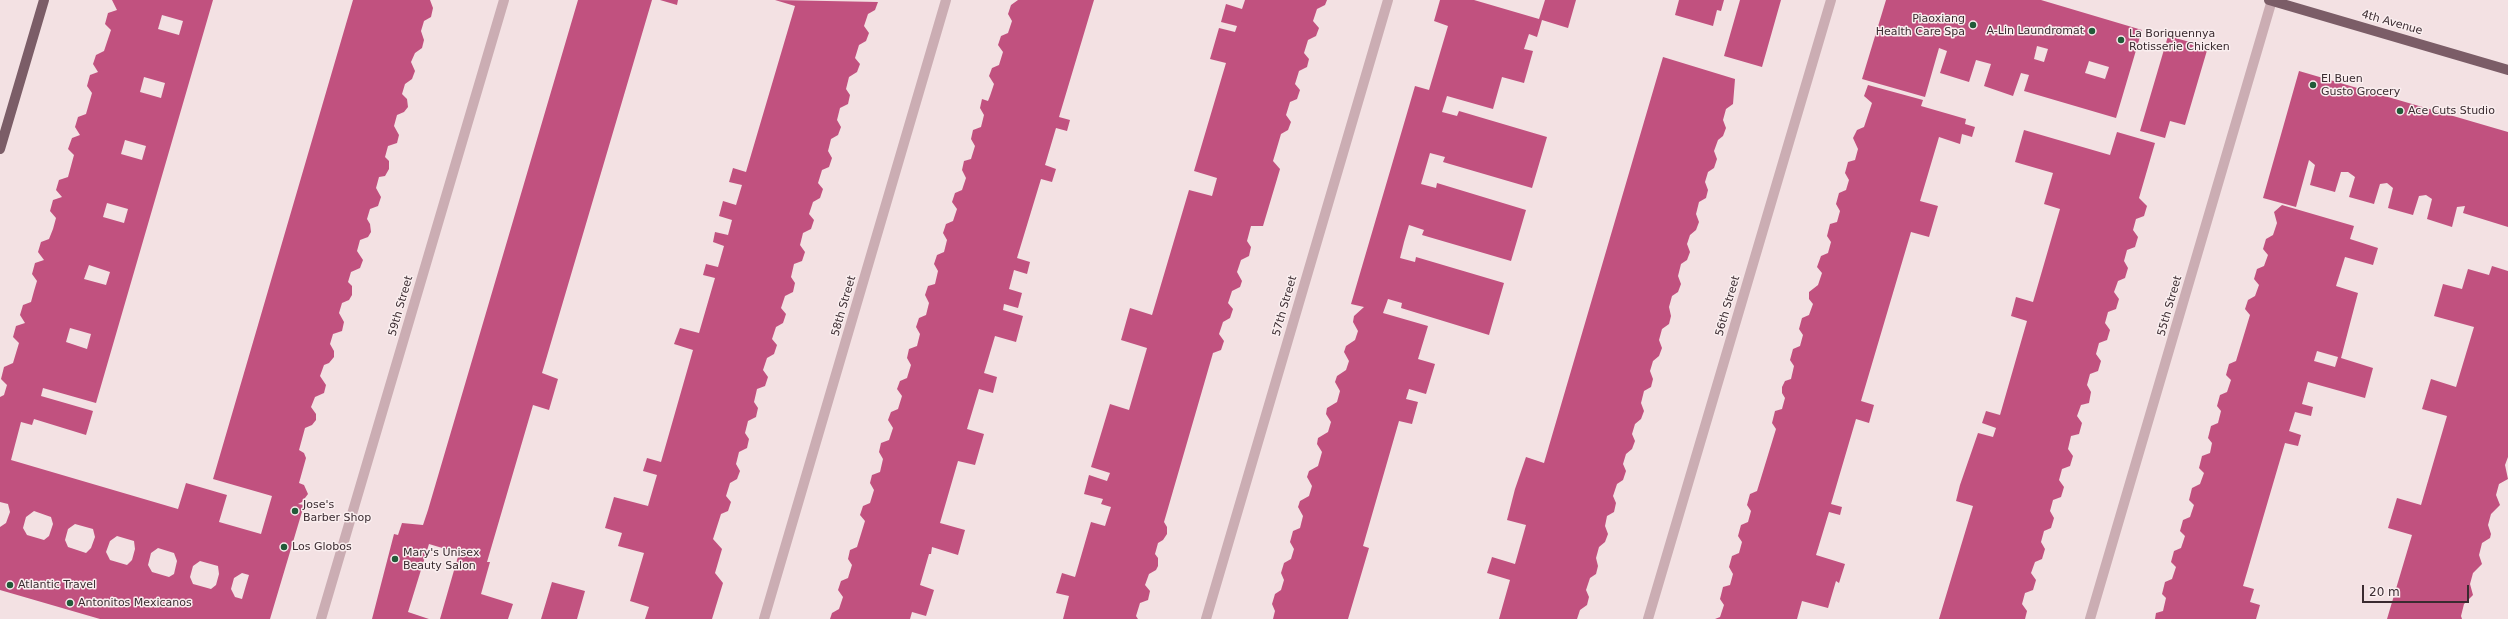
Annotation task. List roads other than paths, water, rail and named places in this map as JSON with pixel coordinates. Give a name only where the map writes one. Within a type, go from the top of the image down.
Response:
[{"type":"main road","points":[[0,149],[44,0]]},
{"type":"main road","name":"4th Avenue","points":[[2271,0],[2508,70]]},
{"type":"street","name":"59th Street","points":[[321,619],[504,0]]},
{"type":"street","name":"58th Street","points":[[764,619],[946,0]]},
{"type":"street","name":"57th Street","points":[[1206,619],[1388,0]]},
{"type":"street","name":"56th Street","points":[[1648,619],[1831,0]]},
{"type":"street","name":"55th Street","points":[[2090,619],[2271,0]]},
{"type":"place","name":"Piaoxiang Health Care Spa","points":[[1973,25]]},
{"type":"place","name":"A-Lin Laundromat","points":[[2092,31]]},
{"type":"place","name":"La Boriquennya Rotisserie Chicken","points":[[2121,40]]},
{"type":"place","name":"El Buen Gusto Grocery","points":[[2313,85]]},
{"type":"place","name":"Ace Cuts Studio","points":[[2400,111]]},
{"type":"place","name":"Jose's Barber Shop","points":[[295,511]]},
{"type":"place","name":"Los Globos","points":[[284,547]]},
{"type":"place","name":"Mary's Unisex Beauty Salon","points":[[395,559]]},
{"type":"place","name":"Atlantic Travel","points":[[10,585]]},
{"type":"place","name":"Antonitos Mexicanos","points":[[70,603]]}]
